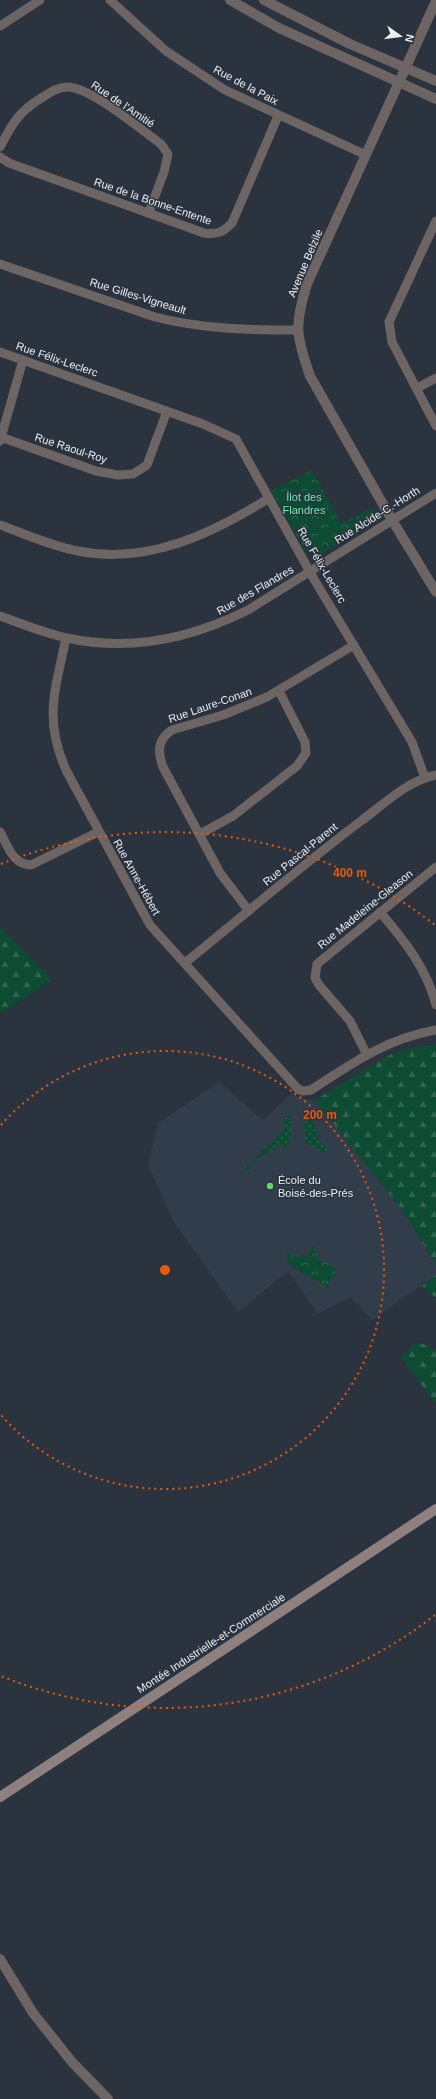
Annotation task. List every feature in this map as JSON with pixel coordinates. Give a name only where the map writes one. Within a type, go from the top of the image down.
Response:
[{"type":"main road","name":"Montée Industrielle-et-Commerciale","points":[[0,1797],[436,1509]]},
{"type":"street","points":[[0,26],[40,0]]},
{"type":"street","name":"Rue de la Paix","points":[[110,0],[166,51],[225,90],[278,116],[366,155]]},
{"type":"street","points":[[230,0],[279,28],[436,99]]},
{"type":"street","points":[[264,0],[350,44],[436,81]]},
{"type":"street","name":"Avenue Belzile","points":[[436,1],[307,284],[300,306],[297,330],[310,376],[392,520],[436,592]]},
{"type":"street","name":"Rue de l'Amitié","points":[[0,147],[15,119],[35,102],[58,88],[68,87],[88,92],[161,144],[168,154],[164,172],[149,212]]},
{"type":"street","name":"Rue de la Bonne-Entente","points":[[0,157],[9,163],[204,233],[215,234],[224,231],[232,223],[278,116]]},
{"type":"street","points":[[436,221],[390,322],[392,342],[436,426]]},
{"type":"street","name":"Rue Gilles-Vigneault","points":[[0,264],[155,317],[180,323],[202,327],[297,330]]},
{"type":"street","name":"Rue Félix-Leclerc","points":[[0,352],[167,411],[215,429],[236,439],[310,571],[412,742],[425,778]]},
{"type":"street","points":[[1,439],[23,360]]},
{"type":"street","points":[[417,388],[436,378]]},
{"type":"street","name":"Rue Raoul-Roy","points":[[1,439],[96,471],[118,475],[133,474],[147,465],[167,411]]},
{"type":"street","name":"Rue Alcide-C.-Horth","points":[[310,571],[436,493]]},
{"type":"street","points":[[0,525],[52,544],[77,551],[119,555],[149,552],[197,536],[269,498]]},
{"type":"street","name":"Rue des Flandres","points":[[0,616],[66,638],[91,642],[127,644],[162,641],[196,633],[220,624],[248,610],[310,571]]},
{"type":"street","name":"Rue Anne-Hébert","points":[[66,638],[53,703],[54,738],[67,772],[98,832],[150,925],[301,1091],[311,1090],[366,1053]]},
{"type":"street","name":"Rue Laure-Conan","points":[[249,911],[220,873],[161,761],[159,750],[162,738],[172,730],[238,710],[279,691],[354,645]]},
{"type":"street","points":[[200,834],[233,816],[296,766],[304,757],[305,742],[279,691]]},
{"type":"street","name":"Rue Pascal-Parent","points":[[185,963],[342,836],[404,788],[425,778],[436,775]]},
{"type":"street","points":[[0,832],[15,858],[22,864],[31,865],[98,832]]},
{"type":"street","name":"Rue Madeleine-Gleason","points":[[366,1053],[350,1021],[319,985],[315,978],[317,964],[436,867]]},
{"type":"street","points":[[380,912],[414,954],[423,971],[436,1005]]},
{"type":"street","points":[[366,1053],[400,1039],[436,1030]]},
{"type":"street","points":[[0,1959],[33,2013],[72,2062],[108,2099]]},
{"type":"shaded area","name":"École du Boisé-des-Prés","points":[[219,1082],[263,1120],[293,1092],[298,1098],[315,1100],[400,1207],[436,1264],[436,1275],[372,1320],[350,1297],[318,1314],[288,1271],[238,1312],[174,1222],[148,1165],[158,1123]]},
{"type":"green space","name":"Îlot des Flandres","points":[[312,470],[341,524],[372,508],[376,514],[373,522],[320,555],[313,553],[309,549],[306,551],[271,491]]},
{"type":"green space","points":[[0,927],[52,980],[0,1014]]},
{"type":"green space","points":[[436,1045],[436,1264],[400,1207],[315,1100],[391,1054],[412,1048]]},
{"type":"green space","points":[[306,1109],[313,1121],[319,1140],[329,1149],[325,1153],[305,1143],[304,1111]]},
{"type":"green space","points":[[289,1114],[292,1116],[289,1145],[284,1149],[280,1144],[248,1165],[251,1170],[248,1172],[245,1167],[284,1131],[285,1126],[283,1121]]},
{"type":"green space","points":[[313,1246],[319,1260],[337,1269],[327,1287],[289,1265],[286,1253],[307,1257],[309,1250]]},
{"type":"green space","points":[[436,1275],[436,1297],[430,1294],[422,1286]]},
{"type":"green space","points":[[418,1342],[436,1350],[436,1404],[401,1357]]},
{"type":"place","name":"École du Boisé-des-Prés","points":[[270,1186]]}]
